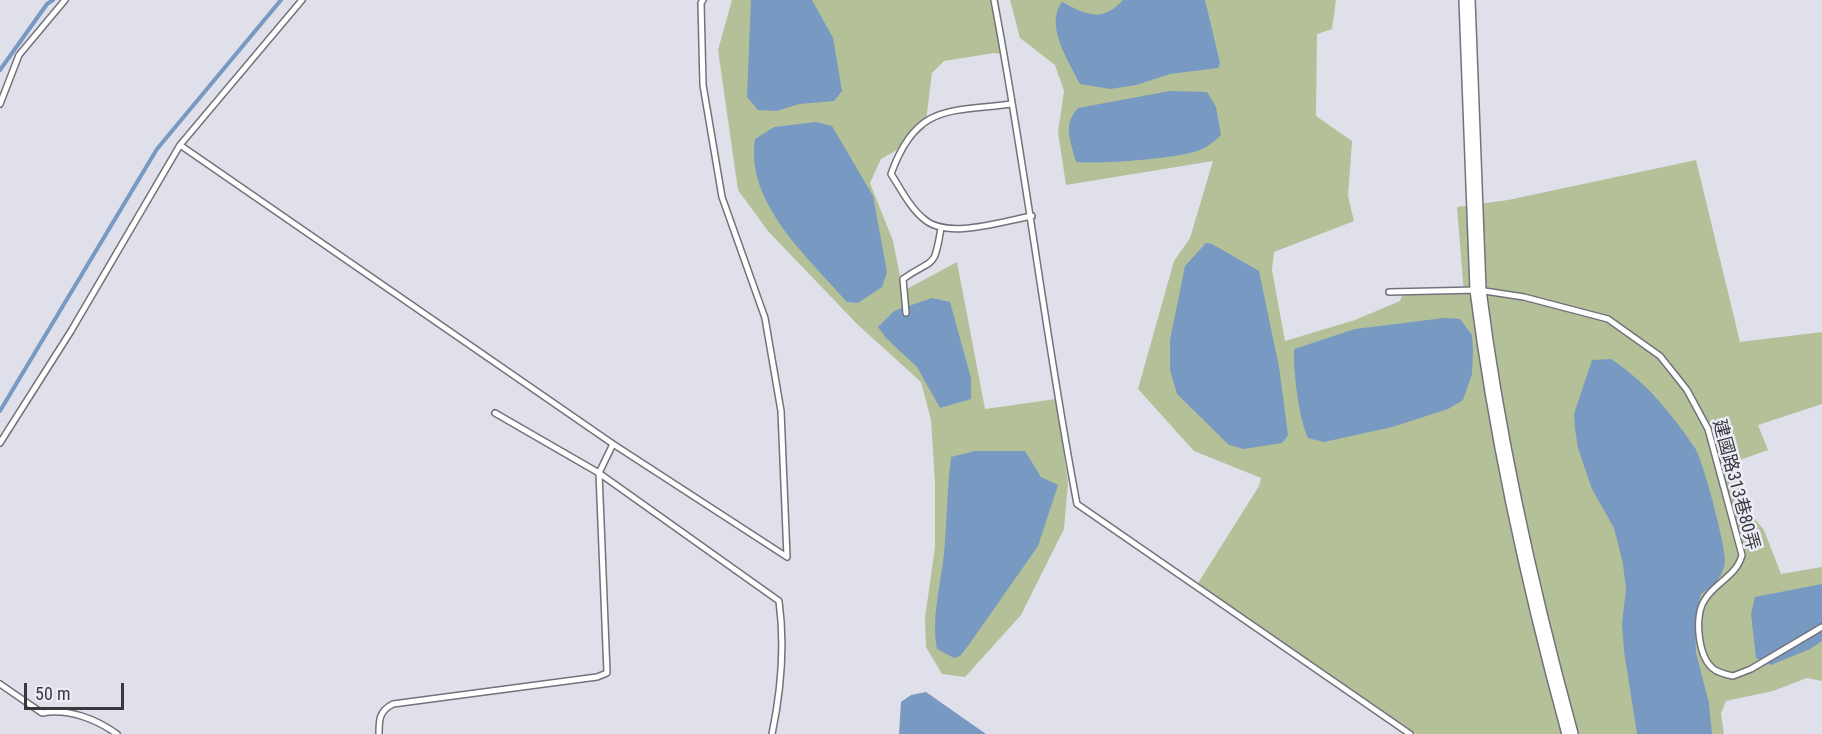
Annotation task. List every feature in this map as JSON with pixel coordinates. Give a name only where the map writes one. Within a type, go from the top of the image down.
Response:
[{"type":"street","points":[[1467,0],[1478,290],[1497,424],[1570,734]]},
{"type":"lane","points":[[0,104],[18,55],[65,0]]},
{"type":"lane","points":[[0,442],[71,331],[180,145],[302,0]]},
{"type":"lane","points":[[180,145],[613,444],[787,557],[781,411],[765,318],[722,197],[703,85],[700,3],[703,0]]},
{"type":"lane","points":[[994,0],[1032,216],[1064,433],[1077,504],[1410,734]]},
{"type":"lane","points":[[1012,104],[934,116],[915,129],[901,147],[891,174],[924,220],[941,228],[956,230],[1032,216]]},
{"type":"lane","points":[[906,313],[903,279],[915,270],[928,266],[937,256],[941,228]]},
{"type":"lane","name":"建國路313巷80弄","points":[[1389,292],[1478,290],[1524,297],[1608,319],[1660,356],[1687,390],[1708,429],[1742,555],[1739,566],[1703,601],[1699,630],[1701,652],[1715,670],[1733,676],[1751,669],[1822,627]]},
{"type":"lane","points":[[495,413],[599,473],[779,601],[782,617],[780,694],[772,734]]},
{"type":"lane","points":[[379,734],[379,717],[384,709],[393,704],[597,677],[607,673],[599,473],[613,444]]},
{"type":"lane","points":[[0,684],[42,713],[56,710],[80,715],[117,734]]},
{"type":"green space","points":[[732,0],[998,0],[1005,54],[994,53],[944,61],[932,73],[925,128],[907,144],[881,159],[870,183],[893,241],[903,291],[957,262],[985,409],[1056,399],[1068,483],[1064,529],[1021,615],[965,677],[942,674],[926,647],[925,618],[935,547],[935,483],[931,420],[921,382],[857,324],[768,231],[738,190],[718,50]]},
{"type":"green space","points":[[1010,0],[1336,0],[1332,29],[1317,34],[1316,116],[1352,141],[1348,196],[1354,221],[1274,252],[1272,270],[1285,341],[1355,320],[1400,301],[1403,293],[1464,294],[1457,207],[1508,200],[1696,160],[1740,342],[1822,332],[1822,404],[1758,425],[1768,450],[1737,461],[1750,513],[1764,530],[1781,574],[1822,567],[1822,681],[1807,678],[1773,691],[1726,701],[1721,714],[1724,734],[1416,734],[1195,588],[1259,486],[1261,478],[1194,451],[1138,389],[1174,261],[1190,238],[1213,161],[1066,185],[1058,132],[1064,91],[1055,65],[1020,38]]},
{"type":"water","points":[[751,0],[812,0],[833,38],[842,91],[834,101],[799,104],[777,111],[758,110],[747,97]]},
{"type":"water","points":[[1123,0],[1205,0],[1220,63],[1218,68],[1170,74],[1136,85],[1110,89],[1080,84],[1060,43],[1057,32],[1057,11],[1062,2],[1087,13],[1101,14],[1108,12]]},
{"type":"water","points":[[1170,91],[1207,92],[1216,107],[1221,135],[1205,147],[1183,155],[1135,160],[1076,162],[1069,127],[1073,114],[1078,108]]},
{"type":"water","points":[[816,122],[832,126],[873,196],[887,272],[882,287],[858,303],[847,302],[783,228],[769,207],[754,163],[755,139],[774,127]]},
{"type":"water","points":[[1206,243],[1212,244],[1259,271],[1279,367],[1288,435],[1282,443],[1244,449],[1229,445],[1177,394],[1170,370],[1170,340],[1185,266]]},
{"type":"water","points":[[932,298],[950,302],[971,378],[971,399],[940,408],[917,367],[886,338],[878,327],[894,311]]},
{"type":"water","points":[[1444,318],[1460,319],[1472,335],[1472,374],[1463,400],[1448,409],[1392,427],[1324,442],[1308,438],[1297,395],[1294,349],[1355,329]]},
{"type":"water","points":[[1611,359],[1646,388],[1686,435],[1699,456],[1714,505],[1725,563],[1716,581],[1701,594],[1695,620],[1696,653],[1709,703],[1712,734],[1637,734],[1624,651],[1622,624],[1626,589],[1623,564],[1614,528],[1592,489],[1578,448],[1575,429],[1574,414],[1592,360]]},
{"type":"water","points":[[975,451],[1025,451],[1041,477],[1058,485],[1038,546],[968,646],[960,656],[954,658],[937,649],[935,637],[951,457]]},
{"type":"water","points":[[1822,584],[1822,641],[1810,649],[1771,665],[1756,658],[1751,614],[1755,597]]},
{"type":"water","points":[[926,692],[986,734],[899,734],[901,702],[911,695]]},
{"type":"waterway","points":[[0,70],[47,4],[53,0]]},
{"type":"waterway","points":[[0,411],[157,149],[281,0]]}]
